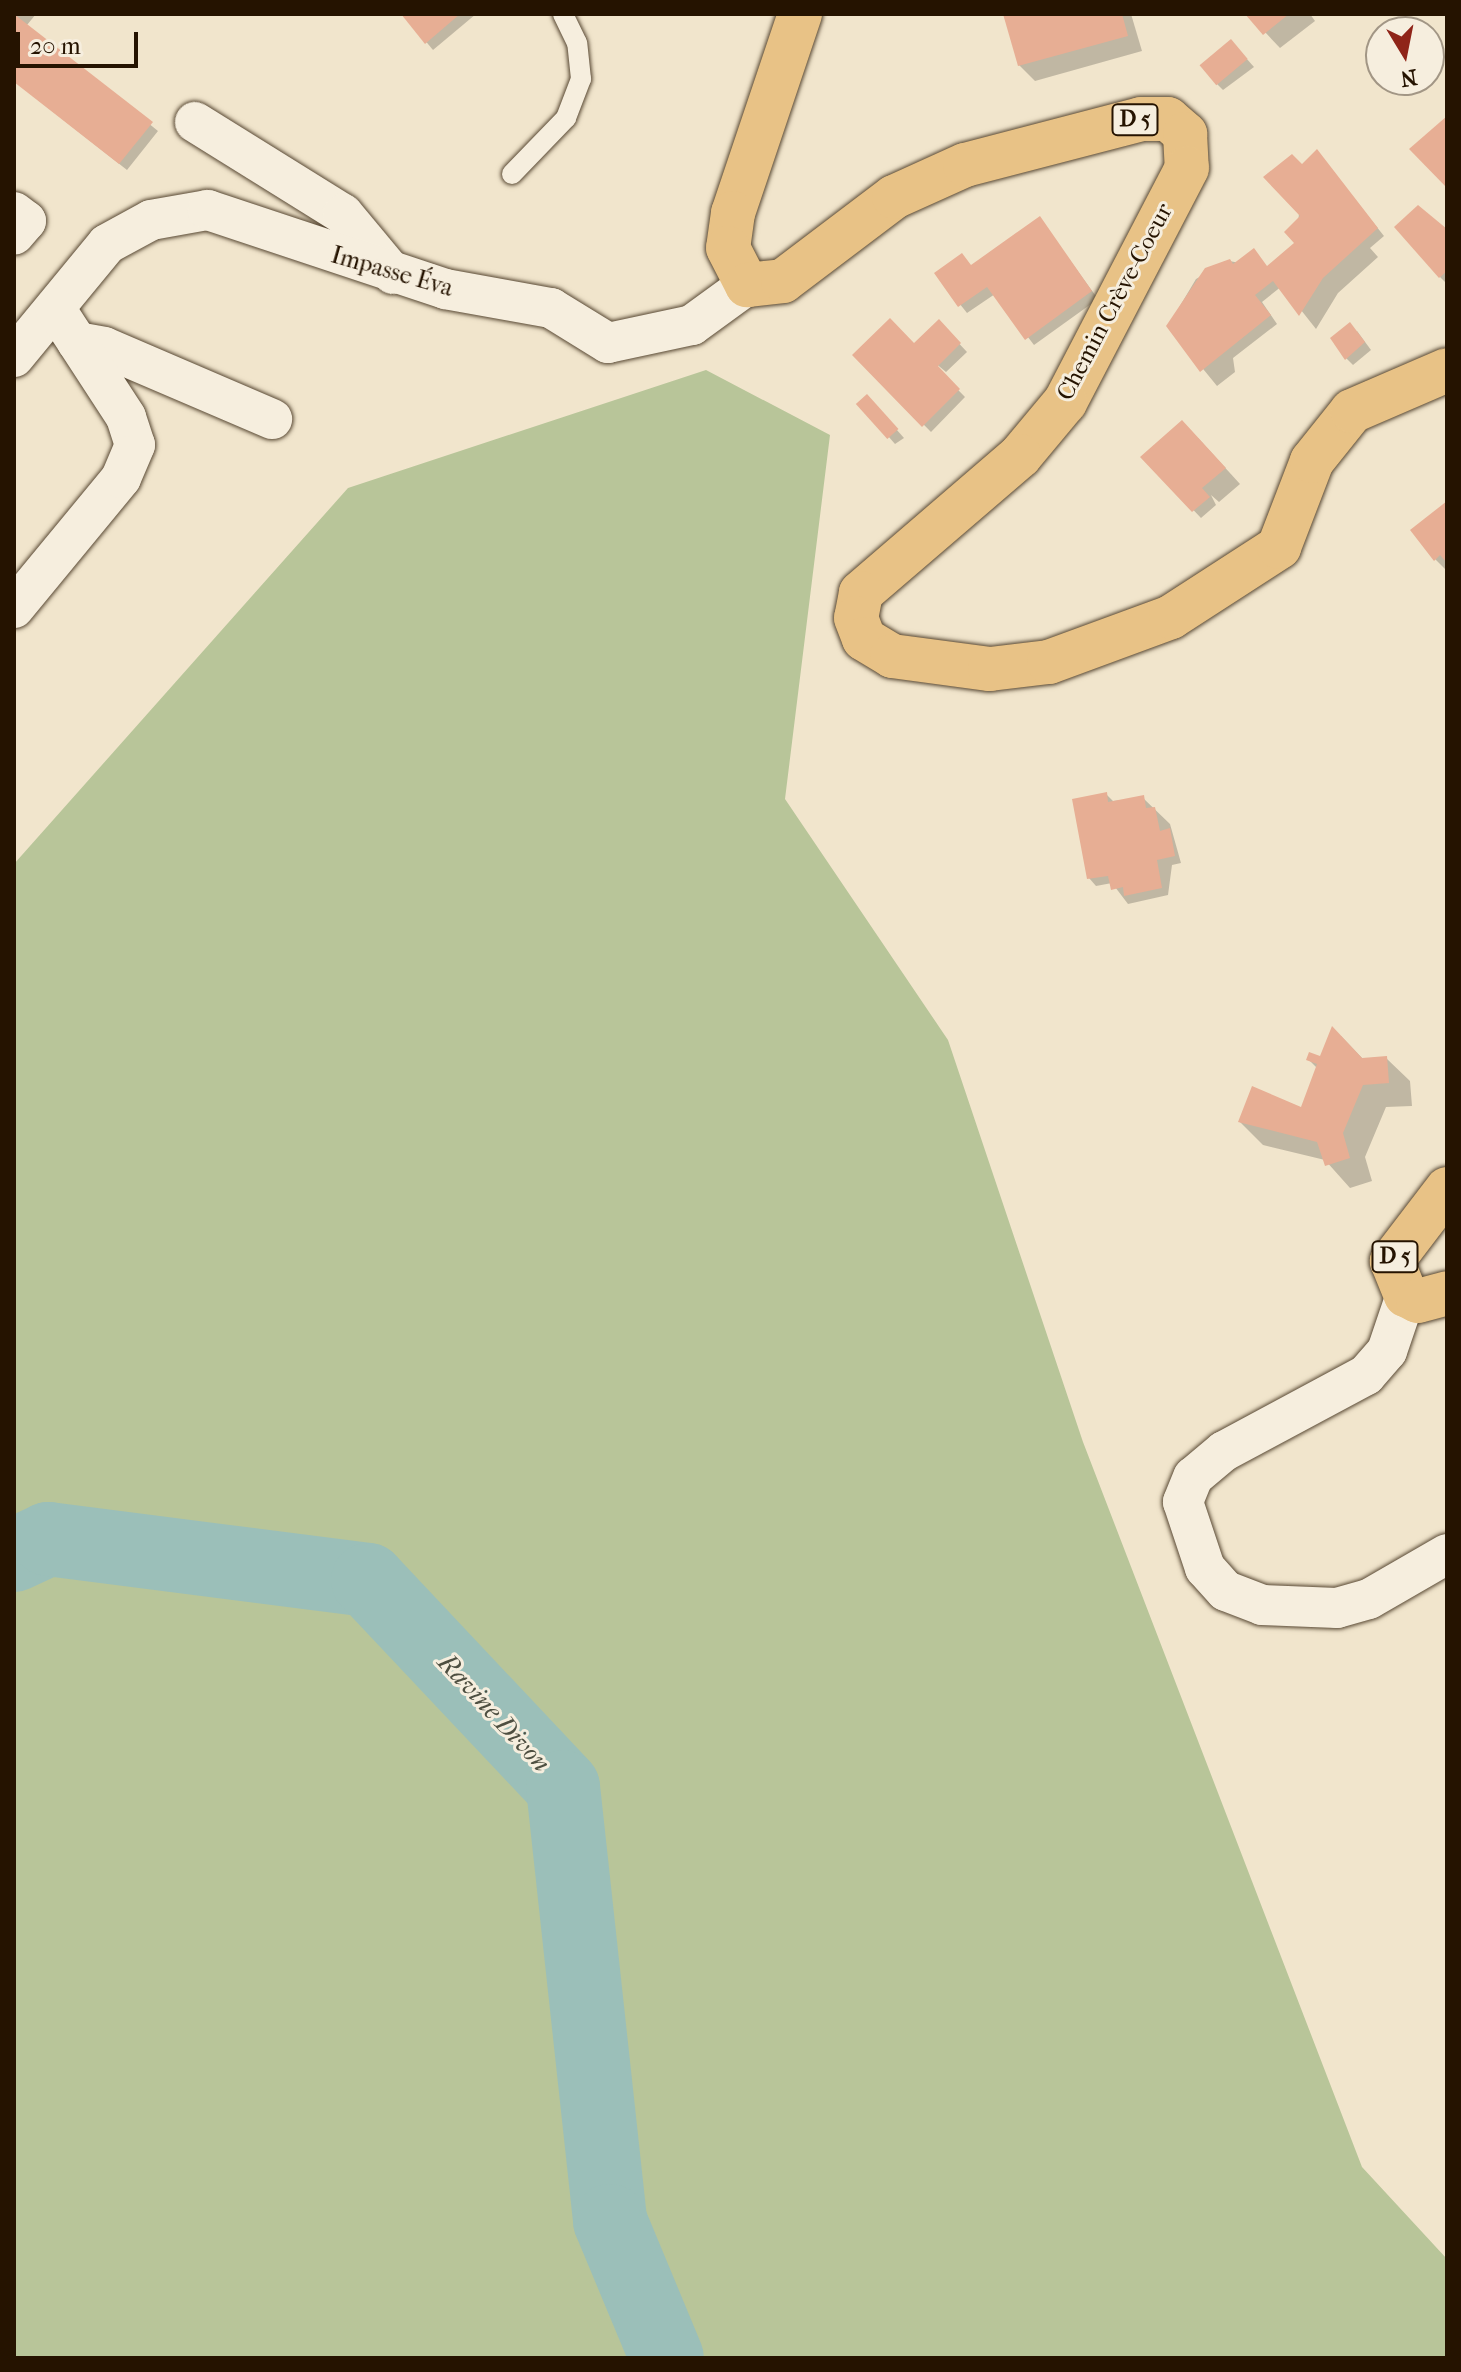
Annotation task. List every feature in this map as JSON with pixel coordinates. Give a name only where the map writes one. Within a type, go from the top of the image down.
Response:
[{"type":"main road","points":[[747,285],[728,248],[733,213],[800,14]]},
{"type":"main road","name":"Chemin Crève-Coeur","points":[[747,285],[783,281],[894,197],[965,165],[1141,119],[1168,119],[1185,134],[1187,168],[1065,402],[1020,456],[861,593],[856,618],[864,639],[921,666],[990,669],[1049,662],[1171,617],[1279,547],[1312,461],[1352,411],[1447,370]]},
{"type":"main road","name":"D 5","points":[[1426,1294],[1392,1261],[1447,1189]]},
{"type":"street","points":[[195,122],[343,214],[393,274]]},
{"type":"street","name":"Impasse Éva","points":[[14,357],[107,244],[151,220],[208,210],[393,274],[551,308],[608,343],[692,325],[747,285]]},
{"type":"street","points":[[14,212],[26,221],[14,235]]},
{"type":"street","points":[[14,608],[121,478],[135,445],[126,417],[55,308]]},
{"type":"street","points":[[77,342],[125,355],[272,419]]},
{"type":"street","points":[[1426,1294],[1387,1351],[1366,1375],[1224,1451],[1193,1477],[1183,1502],[1205,1568],[1226,1591],[1262,1605],[1337,1608],[1369,1599],[1447,1554]]},
{"type":"lane","points":[[512,174],[566,118],[581,79],[577,43],[563,14]]},
{"type":"green space","points":[[706,370],[830,435],[785,799],[948,1040],[1083,1442],[1362,2167],[1447,2259],[1447,2358],[14,2358],[14,864],[348,488]]},
{"type":"building","points":[[14,14],[153,122],[119,164],[14,82]]},
{"type":"building","points":[[401,14],[460,14],[425,44]]},
{"type":"building","points":[[1003,14],[1122,14],[1128,36],[1018,66]]},
{"type":"building","points":[[1245,14],[1289,14],[1263,35]]},
{"type":"building","points":[[1231,39],[1248,59],[1216,85],[1200,65]]},
{"type":"building","points":[[1447,116],[1447,188],[1409,149]]},
{"type":"building","points":[[1317,149],[1378,228],[1323,278],[1299,316],[1273,281],[1255,295],[1271,315],[1200,372],[1166,326],[1205,268],[1230,259],[1233,264],[1254,248],[1267,266],[1294,243],[1284,232],[1300,216],[1263,177],[1292,154],[1302,164]]},
{"type":"building","points":[[1418,205],[1447,229],[1447,271],[1439,278],[1394,227]]},
{"type":"building","points":[[1040,216],[1092,291],[1025,340],[987,287],[958,307],[934,273],[962,253],[971,265]]},
{"type":"building","points":[[890,318],[914,343],[939,319],[961,343],[938,366],[960,389],[922,427],[852,355]]},
{"type":"building","points":[[1350,322],[1365,342],[1345,360],[1330,338]]},
{"type":"building","points":[[867,394],[898,429],[887,439],[856,404]]},
{"type":"building","points":[[1182,420],[1226,468],[1202,488],[1210,497],[1192,512],[1140,457]]},
{"type":"building","points":[[1447,501],[1447,563],[1440,555],[1434,561],[1410,530]]},
{"type":"building","points":[[1107,792],[1108,802],[1144,795],[1146,808],[1155,807],[1160,831],[1170,828],[1175,856],[1157,860],[1162,888],[1124,896],[1123,887],[1111,890],[1108,876],[1087,879],[1072,799]]},
{"type":"building","points":[[1332,1026],[1362,1058],[1387,1056],[1389,1083],[1363,1085],[1343,1133],[1350,1158],[1325,1166],[1317,1142],[1238,1122],[1252,1086],[1301,1107],[1317,1064],[1306,1060],[1309,1052],[1320,1056]]},
{"type":"waterway","name":"Ravine Divon","points":[[14,1555],[48,1539],[368,1580],[563,1787],[610,2221],[667,2358]]}]
